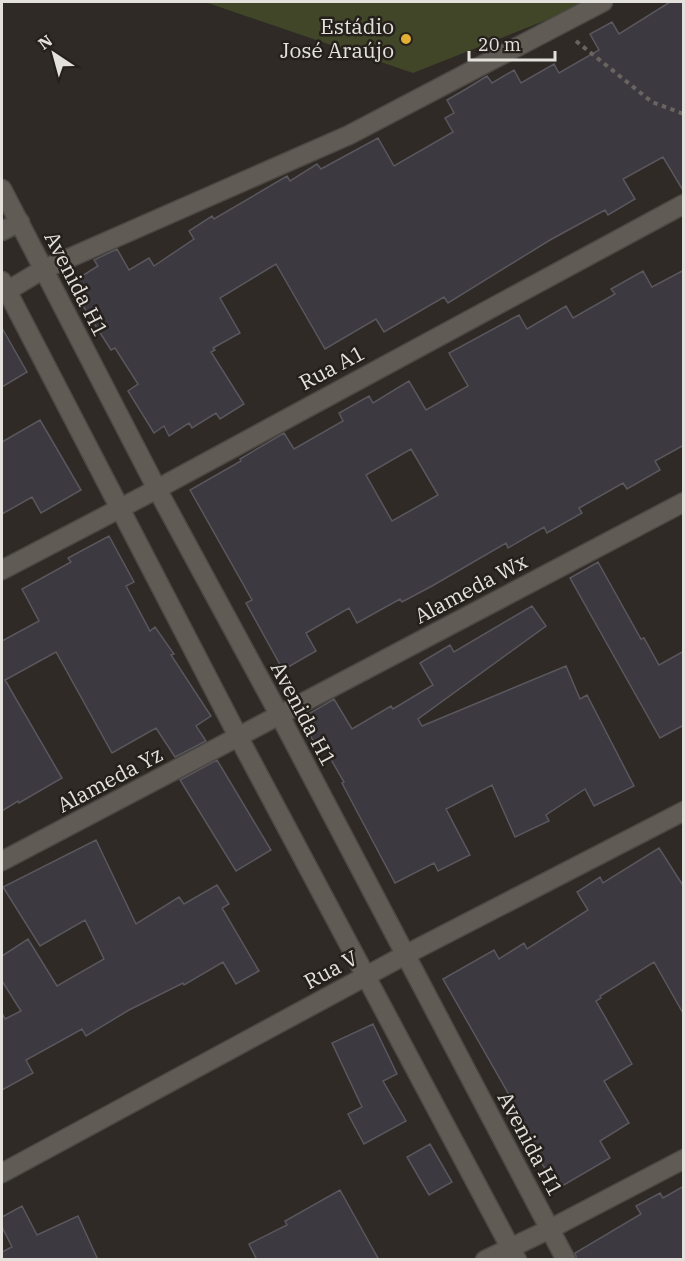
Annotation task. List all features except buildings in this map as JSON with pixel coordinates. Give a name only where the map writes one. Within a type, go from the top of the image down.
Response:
[{"type":"street","points":[[513,1253],[239,738],[4,286],[350,135],[603,2]]},
{"type":"street","name":"Avenida H1","points":[[2,189],[157,489],[280,716],[566,1260]]},
{"type":"street","name":"Rua A1","points":[[2,570],[157,489],[684,204]]},
{"type":"street","points":[[2,231],[20,222]]},
{"type":"street","name":"Alameda Wx","points":[[239,738],[684,502]]},
{"type":"street","name":"Alameda Yz","points":[[2,861],[239,738]]},
{"type":"street","name":"Rua V","points":[[2,1173],[405,955],[684,811]]},
{"type":"street","points":[[485,1260],[513,1253],[550,1229],[684,1160]]},
{"type":"path","points":[[556,26],[652,102],[684,114]]},
{"type":"green space","name":"Estádio José Araújo","points":[[205,2],[585,2],[584,5],[413,73]]},
{"type":"place","name":"Estádio José Araújo","points":[[406,39]]}]
